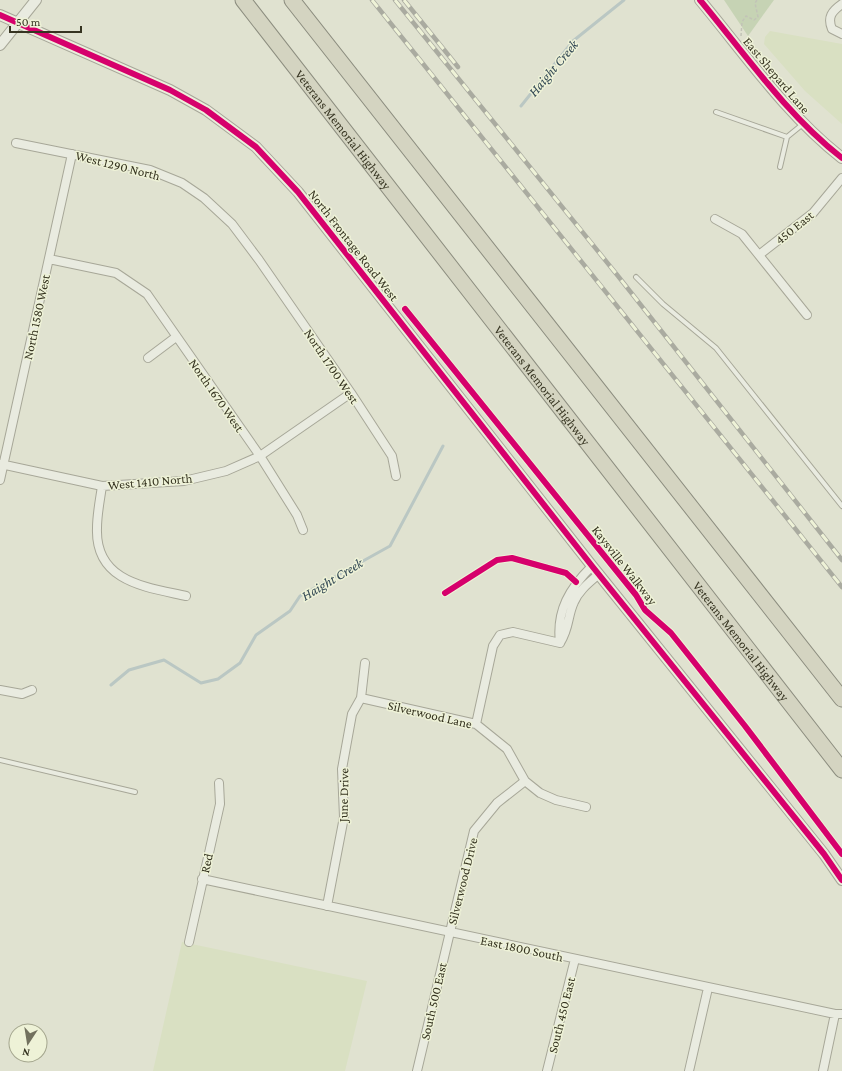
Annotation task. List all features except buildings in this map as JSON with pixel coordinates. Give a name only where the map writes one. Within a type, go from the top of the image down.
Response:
[{"type":"highway","name":"Veterans Memorial Highway","points":[[243,0],[842,770]]},
{"type":"highway","points":[[292,0],[842,699]]},
{"type":"street","points":[[0,45],[36,0]]},
{"type":"street","name":"East Shepard Lane","points":[[700,0],[803,124],[824,144],[842,158]]},
{"type":"street","points":[[842,4],[833,11],[830,23],[832,29],[842,34]]},
{"type":"street","points":[[0,16],[17,23]]},
{"type":"street","name":"North Frontage Road West","points":[[17,23],[170,90],[223,121],[256,147],[298,192],[596,570],[824,854],[842,880]]},
{"type":"street","name":"West 1290 North","points":[[16,143],[150,170],[182,183],[204,198],[232,224],[259,260]]},
{"type":"street","name":"North 1580 West","points":[[0,480],[2,464],[72,154]]},
{"type":"street","name":"450 East","points":[[758,255],[814,213],[842,178]]},
{"type":"street","points":[[716,218],[742,234],[807,315]]},
{"type":"street","name":"North 1670 West","points":[[49,259],[116,273],[147,294],[260,456],[297,515],[303,530]]},
{"type":"street","name":"North 1700 West","points":[[259,260],[351,393],[392,456],[396,476]]},
{"type":"street","points":[[148,358],[176,337]]},
{"type":"street","name":"West 1410 North","points":[[2,464],[102,486],[184,480],[226,472],[260,456],[351,393]]},
{"type":"street","points":[[102,486],[97,530],[102,556],[118,576],[141,586],[186,596]]},
{"type":"street","points":[[476,724],[493,646],[500,636],[513,632],[560,643],[566,632],[574,600],[596,570]]},
{"type":"street","name":"June Drive","points":[[327,906],[344,817],[342,769],[352,714],[361,698],[365,663]]},
{"type":"street","points":[[0,690],[22,694],[32,690]]},
{"type":"street","name":"Silverwood Lane","points":[[361,698],[476,724],[507,749],[525,781],[540,793],[556,800],[586,807]]},
{"type":"street","name":"Silverwood Drive","points":[[450,932],[474,831],[497,803],[525,781]]},
{"type":"street","name":"Red","points":[[189,942],[220,804],[219,783]]},
{"type":"street","name":"East 1800 South","points":[[202,879],[708,988],[838,1014]]},
{"type":"street","name":"South 500 East","points":[[417,1071],[450,932]]},
{"type":"street","name":"South 450 East","points":[[547,1071],[574,959]]},
{"type":"street","points":[[689,1071],[708,988]]},
{"type":"street","points":[[823,1071],[838,1014]]},
{"type":"lane","points":[[716,112],[787,137]]},
{"type":"lane","points":[[780,167],[787,137],[803,124]]},
{"type":"lane","points":[[636,277],[663,304],[716,348],[842,506]]},
{"type":"lane","points":[[0,760],[135,792]]},
{"type":"path","points":[[740,38],[742,22],[746,16],[754,20],[758,17],[755,3],[757,0]]},
{"type":"green space","points":[[724,0],[774,0],[748,36]]},
{"type":"green space","points":[[770,31],[842,44],[842,124],[805,91],[764,44],[765,37]]},
{"type":"green space","points":[[182,942],[367,981],[345,1071],[153,1071]]},
{"type":"waterway","name":"Haight Creek","points":[[521,106],[573,41],[624,0]]},
{"type":"waterway","name":"Haight Creek","points":[[111,685],[129,670],[164,660],[201,683],[218,679],[240,663],[256,635],[290,611],[300,596],[390,546],[443,446]]},
{"type":"railway","points":[[372,0],[842,587]]},
{"type":"railway","points":[[395,0],[618,276],[842,560]]},
{"type":"railway","points":[[404,0],[458,67]]},
{"type":"cycle path","points":[[700,0],[784,103],[822,141],[842,158]]},
{"type":"cycle path","points":[[0,15],[170,90],[206,110],[256,147],[298,192],[592,566],[824,854],[842,880]]},
{"type":"cycle path","name":"Kaysville Walkway","points":[[405,309],[636,595],[645,610],[671,633],[745,726],[842,854]]},
{"type":"cycle path","points":[[445,593],[497,560],[512,558],[566,573],[576,582]]}]
